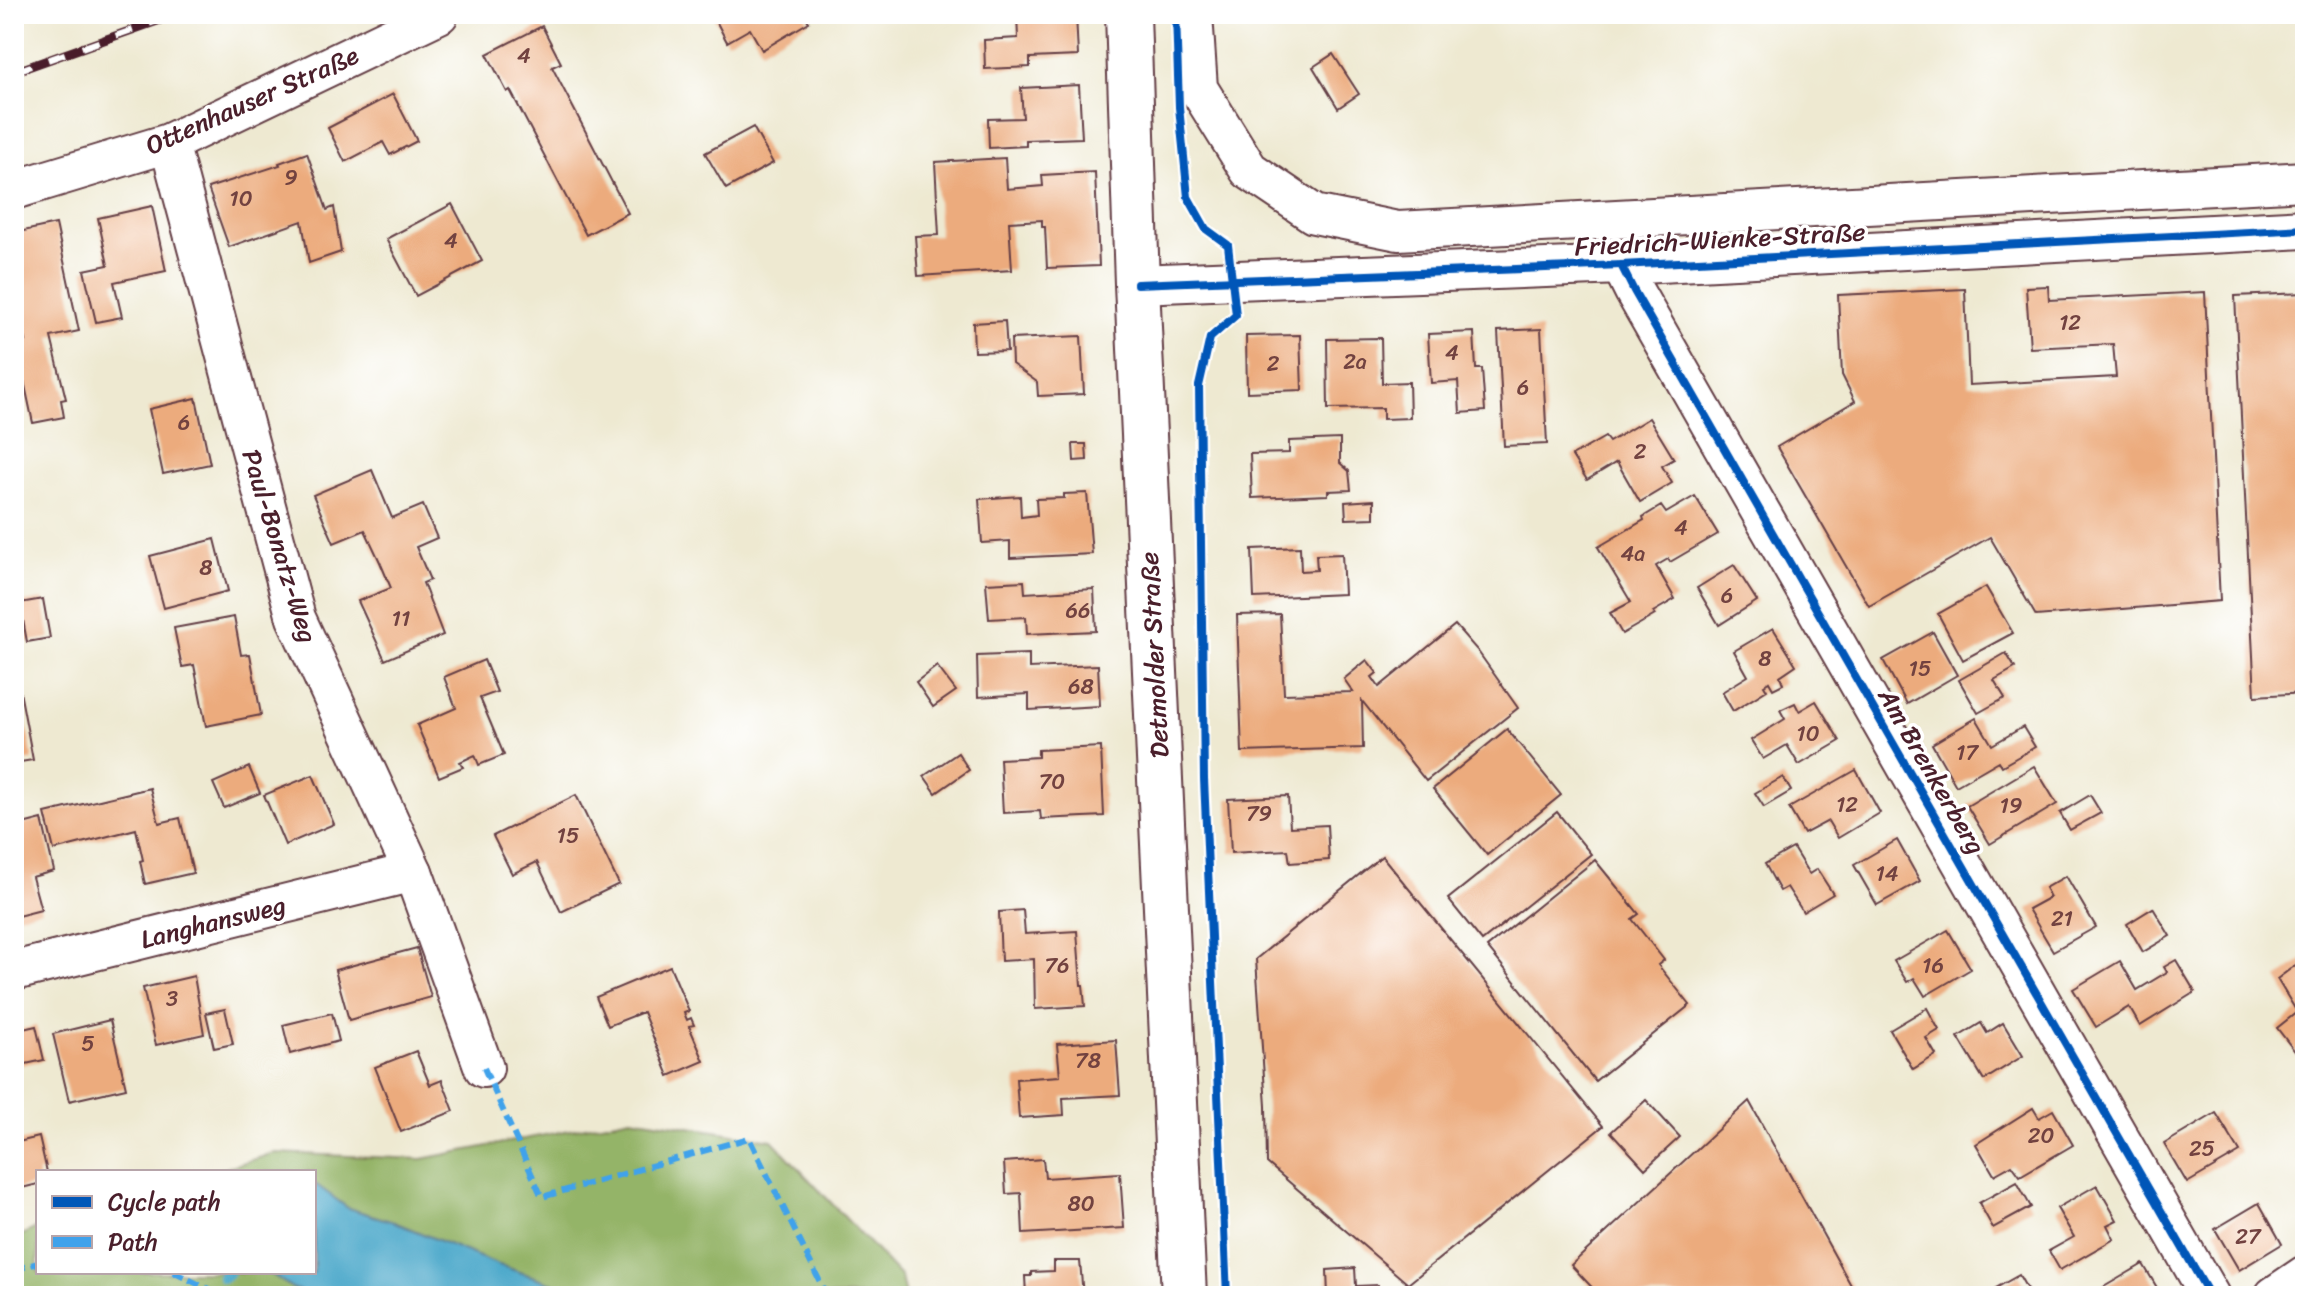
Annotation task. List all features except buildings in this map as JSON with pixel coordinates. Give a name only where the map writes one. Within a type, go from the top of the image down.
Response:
[{"type":"main road","name":"Detmolder Straße","points":[[1128,14],[1137,284],[1184,1296]]},
{"type":"street","name":"Ottenhauser Straße","points":[[14,190],[169,143],[439,14]]},
{"type":"street","points":[[1193,14],[1198,88],[1249,170],[1314,214],[1398,231],[2305,181]]},
{"type":"street","name":"Paul-Bonatz-Weg","points":[[169,143],[296,618],[413,872],[484,1068]]},
{"type":"street","name":"Friedrich-Wienke-Straße","points":[[1137,284],[1621,265],[2305,229]]},
{"type":"street","name":"Am Brenkerberg","points":[[1621,265],[2210,1296]]},
{"type":"street","name":"Langhansweg","points":[[14,971],[413,872]]},
{"type":"street","points":[[2274,1296],[2305,1275]]},
{"type":"green space","points":[[631,1118],[772,1140],[901,1277],[905,1296],[14,1296],[14,1239],[36,1228],[36,1274],[316,1274],[316,1170],[219,1170],[275,1153],[422,1159]]},
{"type":"water","points":[[316,1184],[348,1208],[394,1222],[499,1265],[599,1296],[312,1296],[292,1288],[271,1274],[316,1274]]},
{"type":"waterway","points":[[223,1277],[226,1274]]},
{"type":"railway","points":[[14,72],[177,14]]},
{"type":"marked path","points":[[484,1068],[542,1197],[749,1138],[827,1296]]},
{"type":"marked path","points":[[14,1270],[36,1264]]},
{"type":"marked path","points":[[177,1274],[223,1296]]},
{"type":"cycle path","points":[[1176,14],[1179,107],[1188,197],[1206,229],[1228,245],[1236,315],[1210,338],[1199,386],[1204,779],[1227,1296]]},
{"type":"cycle path","points":[[1137,284],[1621,265],[2305,229]]},
{"type":"cycle path","points":[[1621,265],[2210,1296]]}]
